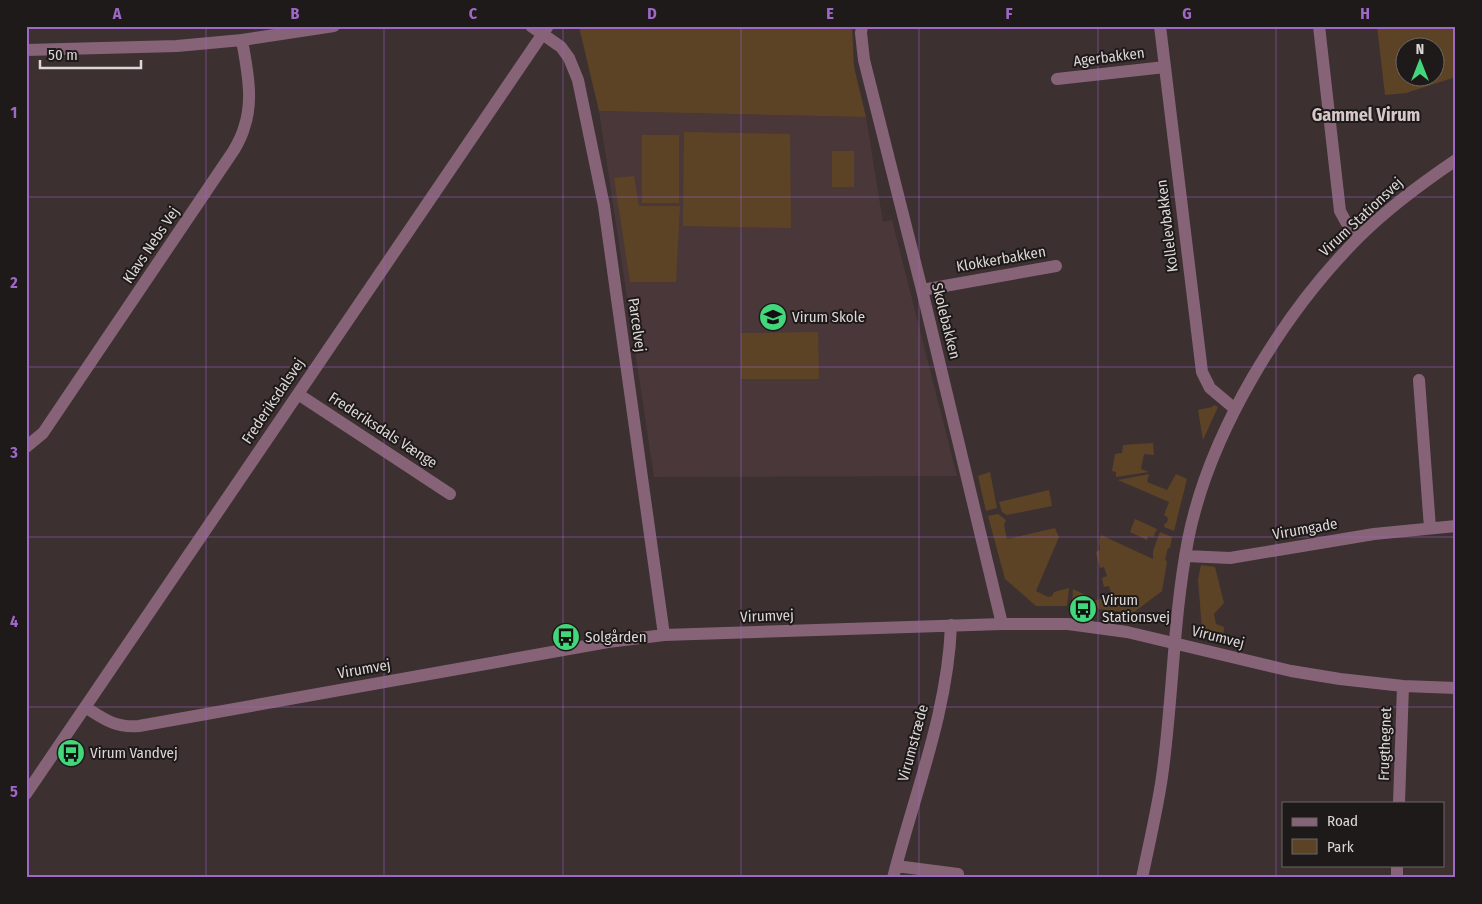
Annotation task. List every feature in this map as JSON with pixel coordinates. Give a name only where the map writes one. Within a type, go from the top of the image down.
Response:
[{"type":"street","points":[[26,50],[177,46],[242,40],[334,26]]},
{"type":"street","name":"Parcelvej","points":[[531,26],[545,30],[561,47],[569,58],[578,80],[604,206],[664,635]]},
{"type":"street","name":"Skolebakken","points":[[862,26],[864,60],[922,290],[1002,624]]},
{"type":"street","name":"Kollelevbakken","points":[[1160,26],[1202,372],[1210,388],[1235,409]]},
{"type":"street","points":[[1319,26],[1340,211],[1346,222],[1360,236]]},
{"type":"street","name":"Frederiksdalsvej","points":[[26,794],[545,30]]},
{"type":"street","name":"Klavs Nebs Vej","points":[[26,447],[43,432],[234,150],[245,128],[250,84],[242,40]]},
{"type":"street","name":"Agerbakken","points":[[1057,80],[1165,67]]},
{"type":"street","name":"Virum Stationsvej","points":[[1142,878],[1162,778],[1188,540],[1198,503],[1218,446],[1235,409],[1263,361],[1298,309],[1326,273],[1360,236],[1425,181],[1456,160]]},
{"type":"street","name":"Klokkerbakken","points":[[922,290],[1056,266]]},
{"type":"street","points":[[1419,380],[1430,528]]},
{"type":"street","name":"Frederiksdals Vænge","points":[[298,394],[450,494]]},
{"type":"street","name":"Virumgade","points":[[1186,556],[1230,558],[1374,534],[1456,526]]},
{"type":"street","name":"Virumvej","points":[[85,707],[111,723],[124,727],[139,726],[608,642],[664,635],[1002,624],[1092,626],[1176,643],[1291,671],[1403,686],[1456,688]]},
{"type":"street","name":"Virumstræde","points":[[951,625],[950,652],[936,721],[894,872],[958,874]]},
{"type":"street","name":"Frugthegnet","points":[[1399,802],[1403,686]]},
{"type":"shaded area","name":"Virum Skole","points":[[599,111],[866,117],[883,222],[892,220],[957,476],[654,477]]},
{"type":"green space","points":[[581,26],[852,26],[854,67],[866,117],[599,111],[580,31]]},
{"type":"green space","points":[[1377,26],[1456,26],[1456,77],[1444,81],[1444,38],[1394,38],[1394,88],[1422,88],[1406,93],[1385,95]]},
{"type":"green space","points":[[684,132],[790,134],[791,228],[683,226]]},
{"type":"green space","points":[[642,135],[679,135],[679,203],[642,203]]},
{"type":"green space","points":[[832,151],[854,151],[854,187],[832,187]]},
{"type":"green space","points":[[634,176],[639,206],[680,206],[676,282],[630,282],[614,178]]},
{"type":"green space","points":[[818,332],[819,379],[741,379],[741,333]]},
{"type":"green space","points":[[1214,405],[1218,407],[1203,440],[1198,410]]},
{"type":"green space","points":[[1153,443],[1154,455],[1144,454],[1141,469],[1149,472],[1116,477],[1116,472],[1112,471],[1115,454],[1122,453],[1123,445]]},
{"type":"green space","points":[[990,472],[997,508],[986,511],[978,476]]},
{"type":"green space","points":[[1149,474],[1147,482],[1167,490],[1176,474],[1187,479],[1174,531],[1164,527],[1168,518],[1164,515],[1169,502],[1118,480]]},
{"type":"green space","points":[[1049,490],[1052,506],[1007,515],[1002,512],[999,502]]},
{"type":"green space","points":[[998,514],[1006,520],[1004,525],[1007,539],[1055,528],[1059,537],[1036,591],[1048,597],[1052,596],[1054,592],[1069,588],[1067,606],[1036,606],[1005,579],[988,516]]},
{"type":"green space","points":[[1135,519],[1157,529],[1153,537],[1148,536],[1147,540],[1130,532]]},
{"type":"green space","points":[[1160,532],[1172,537],[1165,559],[1167,562],[1162,591],[1133,613],[1098,609],[1096,605],[1072,604],[1073,589],[1088,596],[1088,598],[1092,598],[1093,601],[1112,596],[1109,586],[1104,587],[1102,578],[1107,576],[1104,567],[1100,568],[1096,552],[1100,550],[1099,541],[1101,535],[1153,559],[1153,551]]},
{"type":"green space","points":[[1201,565],[1215,567],[1224,603],[1214,614],[1216,624],[1224,627],[1223,639],[1207,634],[1202,629],[1198,580]]},
{"type":"place","name":"Virum Skole","points":[[773,317]]},
{"type":"place","name":"Virum Stationsvej","points":[[1083,609]]},
{"type":"place","name":"Solgården","points":[[566,637]]},
{"type":"place","name":"Virum Vandvej","points":[[71,753]]},
{"type":"district","name":"Gammel Virum","points":[[1366,115]]}]
